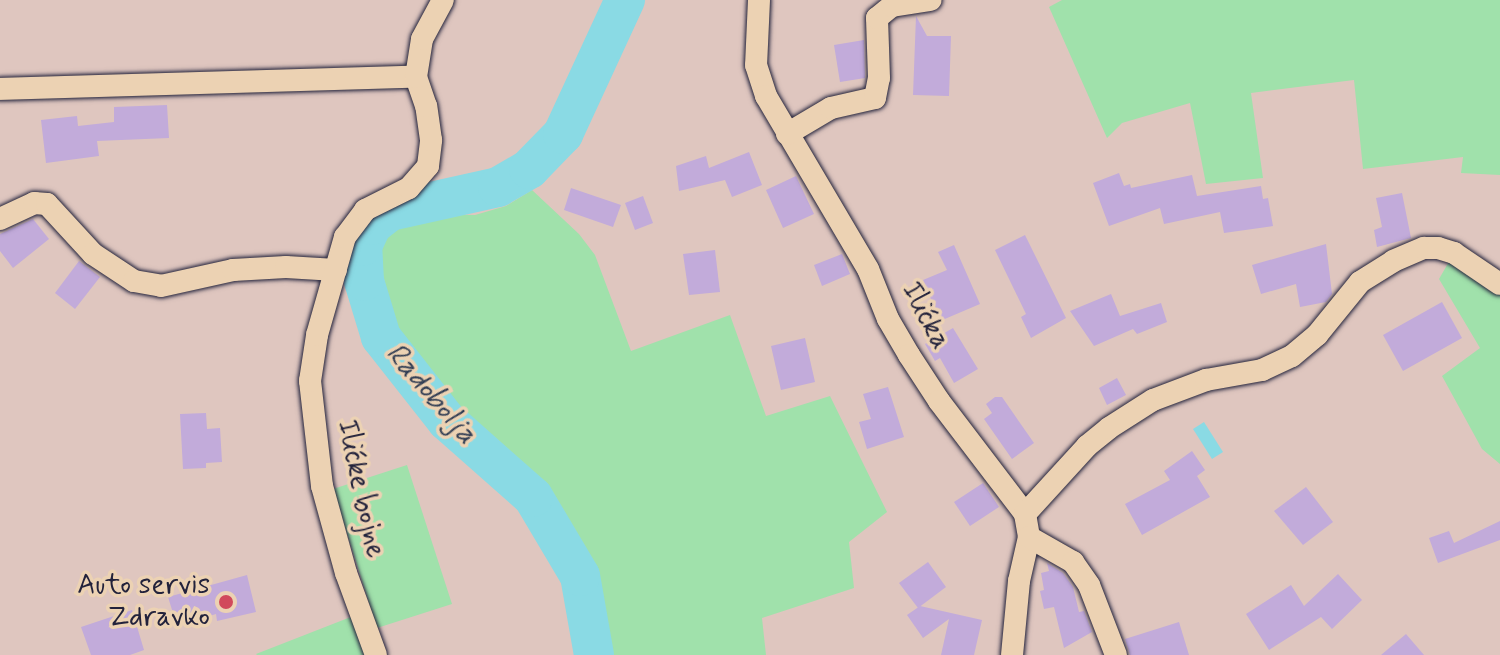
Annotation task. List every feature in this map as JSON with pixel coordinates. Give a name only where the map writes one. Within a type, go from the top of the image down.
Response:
[{"type":"street","name":"Ilićke bojne","points":[[376,655],[346,573],[322,486],[310,381],[317,335],[345,237],[365,210],[409,188],[428,166],[431,140],[426,106],[416,77],[422,39],[443,0]]},
{"type":"street","name":"Ilićka","points":[[759,0],[756,65],[766,96],[868,269],[888,319],[909,355],[939,401],[1025,514],[1029,537],[1019,581],[1012,655]]},
{"type":"street","points":[[787,134],[831,108],[875,98],[879,78],[877,18],[892,6],[931,0]]},
{"type":"street","points":[[0,89],[416,77]]},
{"type":"street","points":[[0,219],[34,203],[47,204],[93,254],[134,281],[161,286],[233,270],[286,267],[336,270]]},
{"type":"street","points":[[1025,514],[1087,446],[1109,428],[1153,400],[1206,380],[1262,370],[1292,356],[1317,335],[1360,282],[1393,261],[1424,248],[1438,248],[1454,253],[1500,284]]},
{"type":"street","points":[[1029,537],[1073,562],[1089,585],[1116,655]]},
{"type":"green space","points":[[1062,0],[1500,0],[1500,175],[1461,173],[1463,157],[1363,169],[1354,80],[1251,93],[1263,178],[1206,184],[1190,103],[1122,123],[1107,138],[1049,7]]},
{"type":"green space","points":[[532,190],[579,234],[595,255],[631,351],[730,315],[766,416],[830,396],[887,512],[849,542],[854,588],[762,618],[766,655],[602,655],[607,625],[601,592],[572,536],[549,503],[480,441],[445,404],[412,359],[396,325],[377,253],[377,238],[382,231],[431,214],[475,215],[506,206]]},
{"type":"green space","points":[[1454,253],[1500,284],[1500,464],[1482,449],[1442,376],[1480,348],[1439,279]]},
{"type":"green space","points":[[407,465],[452,604],[377,628],[333,489]]},
{"type":"green space","points":[[361,613],[376,655],[256,654]]},
{"type":"water","points":[[1204,422],[1223,452],[1212,459],[1193,429]]},
{"type":"building","points":[[916,16],[927,36],[951,36],[949,96],[913,95]]},
{"type":"building","points":[[864,40],[865,78],[840,82],[834,45]]},
{"type":"building","points":[[167,105],[169,138],[97,141],[99,156],[46,163],[41,120],[77,116],[78,126],[114,122],[114,107]]},
{"type":"building","points":[[749,152],[762,185],[732,197],[725,180],[679,191],[676,166],[706,156],[709,168]]},
{"type":"building","points":[[1119,173],[1124,186],[1130,184],[1131,188],[1192,175],[1197,196],[1261,186],[1263,199],[1268,198],[1273,226],[1224,233],[1220,212],[1164,224],[1160,208],[1109,226],[1093,183]]},
{"type":"building","points":[[796,176],[814,214],[783,228],[766,190]]},
{"type":"building","points":[[571,188],[621,205],[613,227],[564,210]]},
{"type":"building","points":[[1402,193],[1411,238],[1377,247],[1374,230],[1382,227],[1376,198]]},
{"type":"building","points":[[643,196],[653,223],[635,230],[625,203]]},
{"type":"building","points":[[33,219],[49,239],[13,268],[0,251],[0,234]]},
{"type":"building","points":[[1025,235],[1066,318],[1031,338],[1021,317],[1026,314],[995,250]]},
{"type":"building","points":[[1326,244],[1332,294],[1326,302],[1300,307],[1296,284],[1261,294],[1252,265]]},
{"type":"building","points":[[954,245],[980,304],[940,321],[923,280],[947,270],[938,252]]},
{"type":"building","points":[[715,250],[720,292],[689,295],[683,254]]},
{"type":"building","points":[[842,254],[850,274],[822,286],[814,265]]},
{"type":"building","points":[[79,261],[100,277],[75,309],[55,293]]},
{"type":"building","points":[[1111,294],[1120,316],[1161,303],[1167,322],[1137,334],[1133,329],[1094,346],[1070,311]]},
{"type":"building","points":[[1442,302],[1462,338],[1403,371],[1383,335]]},
{"type":"building","points":[[953,328],[978,369],[954,383],[940,358],[935,361],[925,344]]},
{"type":"building","points":[[805,338],[815,382],[781,390],[771,346]]},
{"type":"building","points":[[1117,378],[1126,395],[1107,405],[1099,388]]},
{"type":"building","points":[[888,387],[904,437],[867,449],[859,422],[871,419],[863,394]]},
{"type":"building","points":[[995,397],[1002,397],[1034,443],[1012,459],[984,419],[992,413],[986,404]]},
{"type":"building","points":[[206,413],[207,429],[220,428],[222,462],[206,463],[206,468],[183,469],[180,414]]},
{"type":"building","points":[[1192,451],[1205,470],[1197,476],[1210,497],[1142,535],[1125,504],[1170,480],[1164,471]]},
{"type":"building","points":[[983,483],[999,507],[970,526],[954,502]]},
{"type":"building","points":[[1306,487],[1333,522],[1303,545],[1274,511]]},
{"type":"building","points":[[1500,521],[1500,540],[1438,563],[1429,538],[1449,531],[1454,543]]},
{"type":"building","points":[[928,562],[946,587],[918,608],[899,583]]},
{"type":"building","points":[[1047,563],[1063,573],[1073,587],[1079,612],[1084,611],[1092,632],[1064,648],[1054,607],[1044,609],[1040,591],[1044,590],[1041,573],[1049,571]]},
{"type":"building","points":[[1338,574],[1362,600],[1332,629],[1321,617],[1269,650],[1246,614],[1291,585],[1304,606]]},
{"type":"building","points":[[247,575],[256,612],[217,621],[216,614],[177,626],[168,597]]},
{"type":"building","points":[[920,606],[982,620],[974,655],[941,655],[949,619],[923,638],[907,615]]},
{"type":"building","points":[[132,610],[144,650],[130,655],[91,655],[81,627]]},
{"type":"building","points":[[1179,622],[1189,655],[1130,655],[1125,639]]},
{"type":"building","points":[[1406,634],[1424,655],[1381,655]]},
{"type":"waterway","name":"Radobolja","points":[[594,655],[580,576],[533,497],[447,421],[381,337],[364,281],[362,246],[372,225],[390,211],[498,187],[529,169],[563,134],[625,0]]},
{"type":"place","name":"Auto servis Zdravko","points":[[226,602]]}]
